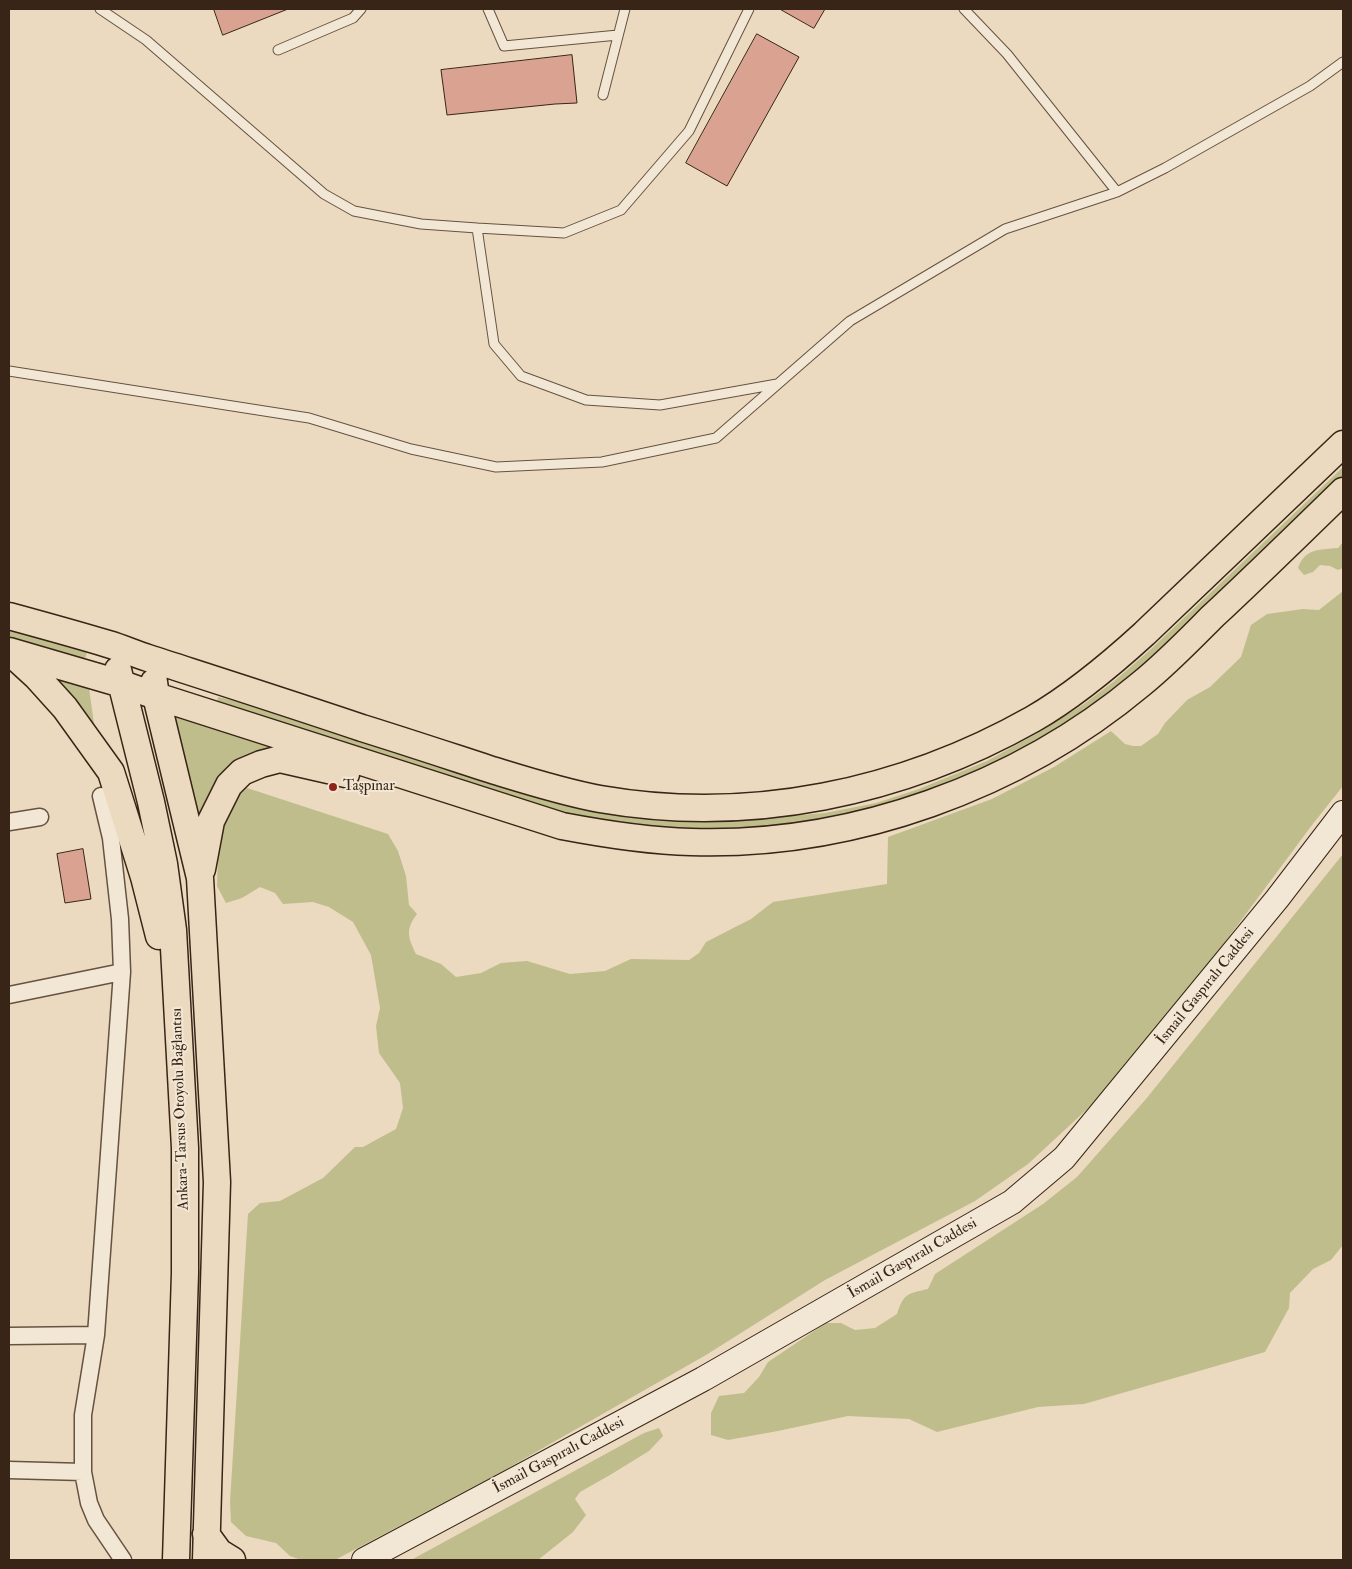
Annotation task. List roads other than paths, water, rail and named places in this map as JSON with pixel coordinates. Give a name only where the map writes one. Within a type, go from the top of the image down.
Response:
[{"type":"main road","points":[[9,616],[111,645],[532,783],[576,794],[620,802],[685,808],[756,806],[808,800],[850,791],[924,770],[1035,718],[1119,656],[1343,444]]},
{"type":"main road","points":[[9,651],[122,684],[562,826],[666,841],[730,842],[766,840],[847,827],[902,813],[940,800],[1010,770],[1087,725],[1127,696],[1155,672],[1343,491]]},
{"type":"main road","name":"Ankara-Tarsus Otoyolu Bağlantısı","points":[[111,645],[152,802],[164,864],[173,930],[185,1148],[185,1273],[176,1550]]},
{"type":"main road","points":[[9,651],[37,677],[60,703],[110,772],[144,877],[178,1011]]},
{"type":"main road","name":"Ankara-Tarsus Otoyolu Bağlantısı","points":[[150,659],[156,696],[200,878],[218,1182],[206,1560]]},
{"type":"main road","points":[[200,878],[211,821],[229,785],[242,772],[280,759],[526,815]]},
{"type":"main road","name":"İsmail Gaspıralı Caddesi","points":[[364,1560],[703,1379],[1012,1202],[1064,1158],[1277,899],[1343,813]]},
{"type":"main road","points":[[206,1534],[219,1552],[232,1560]]},
{"type":"street","points":[[101,796],[111,838],[120,918],[122,972],[96,1336],[83,1415],[83,1472],[88,1503],[96,1520],[123,1560]]},
{"type":"street","points":[[9,822],[40,817]]},
{"type":"street","points":[[9,995],[122,972]]},
{"type":"street","points":[[9,1336],[96,1336]]},
{"type":"street","points":[[9,1470],[83,1472]]},
{"type":"lane","points":[[100,9],[146,40],[324,194],[354,211],[421,224],[564,233],[621,210],[689,131],[749,9]]},
{"type":"lane","points":[[278,50],[353,18],[361,9]]},
{"type":"lane","points":[[488,9],[504,46],[618,35]]},
{"type":"lane","points":[[603,95],[625,9]]},
{"type":"lane","points":[[964,9],[1007,54],[1117,192]]},
{"type":"lane","points":[[9,371],[309,418],[411,449],[496,467],[602,462],[716,438],[850,321],[1005,229],[1117,192],[1165,168],[1310,86],[1343,62]]},
{"type":"lane","points":[[477,228],[494,344],[521,376],[586,400],[660,405],[778,384]]},
{"type":"place","name":"Taşpınar","points":[[333,787]]}]
